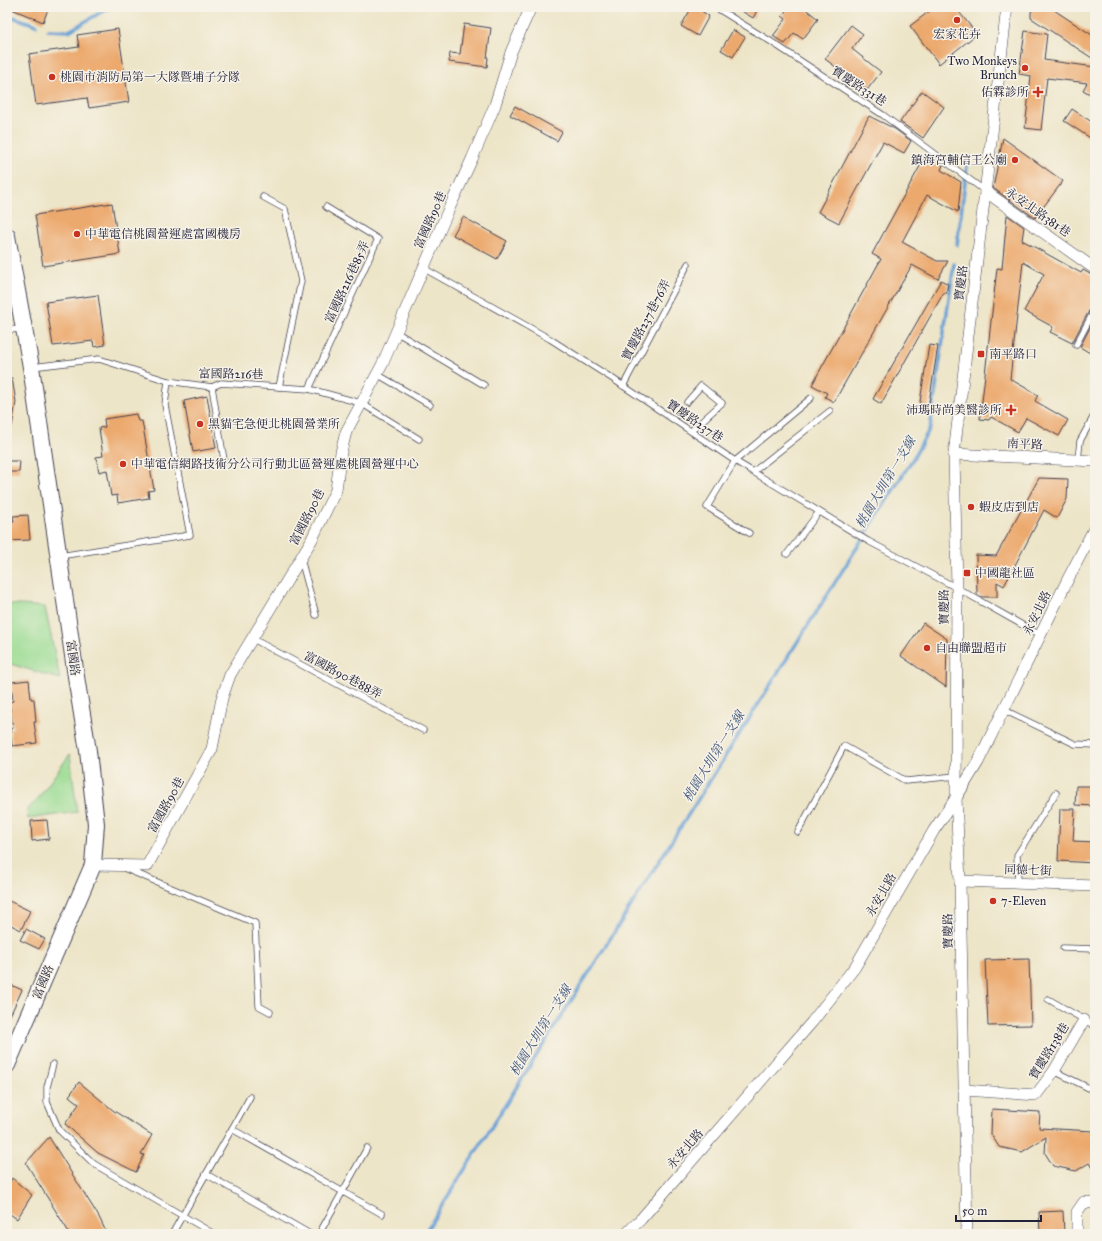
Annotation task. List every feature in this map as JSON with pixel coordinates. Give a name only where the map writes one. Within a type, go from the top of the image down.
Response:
[{"type":"street","name":"富國路90巷","points":[[93,865],[147,866],[212,749],[222,698],[230,675],[311,541],[336,490],[341,452],[346,432],[377,374],[472,159],[492,111],[511,52],[530,7]]},
{"type":"street","name":"寶慶路","points":[[967,1234],[960,882],[956,798],[957,588],[954,454],[1006,7]]},
{"type":"street","name":"永安北路381巷","points":[[985,191],[1095,269]]},
{"type":"street","name":"富國路","points":[[7,236],[32,367],[88,750],[96,824],[93,865],[7,1065]]},
{"type":"street","name":"南平路","points":[[954,454],[1095,461]]},
{"type":"street","name":"永安北路","points":[[626,1234],[641,1219],[807,1028],[855,967],[934,830],[978,762],[1095,527]]},
{"type":"street","name":"同德七街","points":[[960,882],[1095,886]]},
{"type":"street","name":"寶慶路138巷","points":[[964,1090],[1036,1095],[1054,1071],[1084,1020]]},
{"type":"street","points":[[1077,1234],[1077,1212],[1084,1202],[1095,1203]]},
{"type":"lane","name":"寶慶路331巷","points":[[715,7],[883,115],[985,191]]},
{"type":"lane","points":[[263,197],[285,209],[301,282],[279,387]]},
{"type":"lane","name":"富國路216巷85弄","points":[[309,389],[378,239],[326,207]]},
{"type":"lane","name":"寶慶路237巷76弄","points":[[623,386],[688,264]]},
{"type":"lane","name":"寶慶路237巷","points":[[423,268],[550,339],[735,461],[868,542],[957,588],[1040,635]]},
{"type":"lane","points":[[1076,345],[1095,309]]},
{"type":"lane","points":[[7,330],[24,329]]},
{"type":"lane","points":[[396,332],[484,385]]},
{"type":"lane","name":"富國路216巷","points":[[32,367],[99,359],[168,381],[212,387],[221,383],[309,389],[361,403],[419,439]]},
{"type":"lane","points":[[377,374],[430,405]]},
{"type":"lane","points":[[59,556],[190,535],[165,404],[168,381]]},
{"type":"lane","points":[[687,402],[700,386],[722,403],[691,431]]},
{"type":"lane","points":[[212,387],[224,460]]},
{"type":"lane","points":[[749,533],[707,507],[735,461],[811,398]]},
{"type":"lane","points":[[753,472],[830,411]]},
{"type":"lane","points":[[1078,460],[1080,442],[1095,414]]},
{"type":"lane","points":[[787,554],[819,512]]},
{"type":"lane","points":[[301,558],[316,615]]},
{"type":"lane","name":"富國路90巷88弄","points":[[253,639],[423,730]]},
{"type":"lane","points":[[1004,710],[1075,744],[1095,745]]},
{"type":"lane","points":[[798,832],[844,746],[906,780],[956,776]]},
{"type":"lane","points":[[1018,883],[1017,855],[1056,793]]},
{"type":"lane","points":[[118,866],[255,923],[260,1006],[270,1012]]},
{"type":"lane","points":[[1063,948],[1095,949]]},
{"type":"lane","points":[[1048,999],[1095,1026]]},
{"type":"lane","points":[[53,1064],[47,1087],[47,1102],[59,1130],[94,1164],[214,1234]]},
{"type":"lane","points":[[1054,1071],[1095,1092]]},
{"type":"lane","points":[[172,1234],[250,1098]]},
{"type":"lane","points":[[232,1129],[382,1214]]},
{"type":"lane","points":[[319,1234],[367,1148]]},
{"type":"lane","points":[[206,1174],[310,1234]]},
{"type":"green space","points":[[7,604],[45,607],[60,679],[7,663]]},
{"type":"green space","points":[[70,754],[77,812],[28,819],[27,810],[37,800]]},
{"type":"building","points":[[7,7],[49,7],[43,22]]},
{"type":"building","points":[[692,7],[695,7],[709,16],[698,36],[681,26]]},
{"type":"building","points":[[735,7],[759,7],[753,18]]},
{"type":"building","points":[[789,7],[803,7],[818,19],[803,39],[794,33],[785,44],[773,36],[786,19],[782,16]]},
{"type":"building","points":[[935,7],[955,7],[977,34],[939,64],[910,26]]},
{"type":"building","points":[[1034,7],[1055,7],[1054,10],[1095,37],[1095,60],[1031,18],[1031,12]]},
{"type":"building","points":[[464,24],[491,28],[487,67],[449,62],[450,53],[460,54]]},
{"type":"building","points":[[851,25],[863,34],[852,49],[881,72],[867,90],[825,59]]},
{"type":"building","points":[[118,29],[129,102],[89,108],[87,98],[36,105],[29,54],[79,47],[77,35]]},
{"type":"building","points":[[733,30],[745,37],[733,57],[721,50]]},
{"type":"building","points":[[1025,31],[1047,34],[1044,60],[1095,67],[1095,97],[1083,90],[1087,83],[1047,78],[1041,130],[1025,128],[1031,76],[1019,74]]},
{"type":"building","points":[[922,91],[944,107],[923,138],[900,122]]},
{"type":"building","points":[[515,106],[562,132],[557,141],[510,115]]},
{"type":"building","points":[[1072,109],[1095,124],[1095,141],[1064,121]]},
{"type":"building","points":[[869,116],[895,129],[911,141],[904,153],[883,142],[839,223],[818,212]]},
{"type":"building","name":"鎮海宮輔信王公廟","points":[[1003,138],[1063,181],[1035,218],[993,188]]},
{"type":"building","points":[[925,157],[934,162],[935,159],[943,165],[941,170],[961,182],[958,212],[927,195],[902,242],[937,261],[948,261],[938,279],[912,265],[834,402],[825,397],[827,393],[812,385],[881,259],[872,254]]},
{"type":"building","name":"中華電信桃園營運處富國機房","points":[[112,203],[120,254],[43,266],[35,215]]},
{"type":"building","points":[[1007,215],[1024,227],[1022,240],[1081,273],[1083,270],[1095,277],[1095,305],[1091,307],[1072,343],[1050,332],[1053,327],[1024,311],[1044,274],[1023,262],[1010,379],[1038,395],[1035,401],[1068,420],[1059,436],[1026,418],[1018,432],[991,417],[989,420],[980,419],[997,268],[1002,269]]},
{"type":"building","points":[[463,217],[507,241],[497,259],[453,235]]},
{"type":"building","points":[[941,280],[948,284],[946,294],[944,292],[881,404],[873,399]]},
{"type":"building","points":[[98,295],[105,345],[94,347],[93,341],[53,346],[46,302]]},
{"type":"building","points":[[1095,318],[1095,356],[1080,347]]},
{"type":"building","points":[[929,345],[938,346],[928,409],[919,408]]},
{"type":"building","points":[[7,378],[12,378],[16,402],[12,426],[7,426]]},
{"type":"building","name":"黑貓宅急便北桃園營業所","points":[[207,396],[216,448],[193,452],[184,401]]},
{"type":"building","name":"中華電信網路技術分公司行動北區營運處桃園營運中心","points":[[136,414],[138,421],[142,421],[154,490],[148,491],[149,498],[118,503],[117,495],[111,496],[107,470],[99,472],[96,457],[103,456],[99,428],[105,427],[104,419]]},
{"type":"building","points":[[7,461],[20,461],[19,472],[7,472]]},
{"type":"building","points":[[1039,478],[1068,479],[1067,499],[1057,518],[1044,510],[1004,586],[997,582],[997,597],[982,597],[977,594],[976,555],[996,556]]},
{"type":"building","points":[[28,515],[30,540],[7,541],[7,521],[14,521],[13,516]]},
{"type":"building","name":"自由聯盟超市","points":[[923,623],[947,639],[946,687],[901,656]]},
{"type":"building","points":[[29,680],[31,699],[34,699],[36,722],[34,722],[37,743],[12,746],[10,729],[13,728],[9,702],[13,701],[11,682]]},
{"type":"building","points":[[1076,786],[1095,786],[1095,806],[1075,805]]},
{"type":"building","points":[[1060,809],[1075,809],[1073,841],[1095,842],[1095,863],[1058,861]]},
{"type":"building","points":[[47,820],[49,839],[32,841],[31,821]]},
{"type":"building","points":[[7,900],[30,911],[21,930],[7,923]]},
{"type":"building","points":[[26,929],[45,939],[39,949],[20,940]]},
{"type":"building","points":[[1029,959],[1031,1025],[988,1026],[985,960]]},
{"type":"building","points":[[7,983],[22,990],[7,1022]]},
{"type":"building","points":[[79,1082],[114,1111],[152,1135],[141,1154],[144,1155],[136,1172],[98,1153],[65,1124],[79,1104],[69,1096]]},
{"type":"building","points":[[992,1109],[1040,1112],[1039,1128],[1093,1131],[1093,1137],[1095,1137],[1095,1173],[1089,1163],[1076,1171],[1053,1166],[1045,1153],[1046,1137],[1022,1152],[999,1147],[991,1134]]},
{"type":"building","points":[[49,1137],[99,1217],[107,1234],[70,1234],[26,1163]]},
{"type":"building","points":[[12,1178],[32,1195],[17,1219],[7,1212],[7,1187]]},
{"type":"building","points":[[1063,1211],[1064,1234],[1040,1234],[1039,1212]]},
{"type":"waterway","points":[[48,30],[69,31],[110,7]]},
{"type":"waterway","points":[[7,15],[36,25]]},
{"type":"waterway","name":"桃園大圳第一支線","points":[[957,245],[967,166]]},
{"type":"waterway","name":"桃園大圳第一支線","points":[[424,1234],[914,457],[930,428],[954,264]]},
{"type":"place","name":"宏家花卉","points":[[957,20]]},
{"type":"place","name":"Two Monkeys Brunch","points":[[1025,68]]},
{"type":"place","name":"桃園市消防局第一大隊暨埔子分隊","points":[[52,77]]},
{"type":"place","name":"佑霖診所","points":[[1038,92]]},
{"type":"place","name":"鎮海宮輔信王公廟","points":[[1015,160]]},
{"type":"place","name":"中華電信桃園營運處富國機房","points":[[77,234]]},
{"type":"place","name":"南平路口","points":[[981,354]]},
{"type":"place","name":"沛瑪時尚美醫診所","points":[[1011,410]]},
{"type":"place","name":"黑貓宅急便北桃園營業所","points":[[200,424]]},
{"type":"place","name":"中華電信網路技術分公司行動北區營運處桃園營運中心","points":[[123,464]]},
{"type":"place","name":"蝦皮店到店","points":[[971,507]]},
{"type":"place","name":"中國龍社區","points":[[967,573]]},
{"type":"place","name":"自由聯盟超市","points":[[927,648]]},
{"type":"place","name":"7-Eleven","points":[[993,901]]}]
